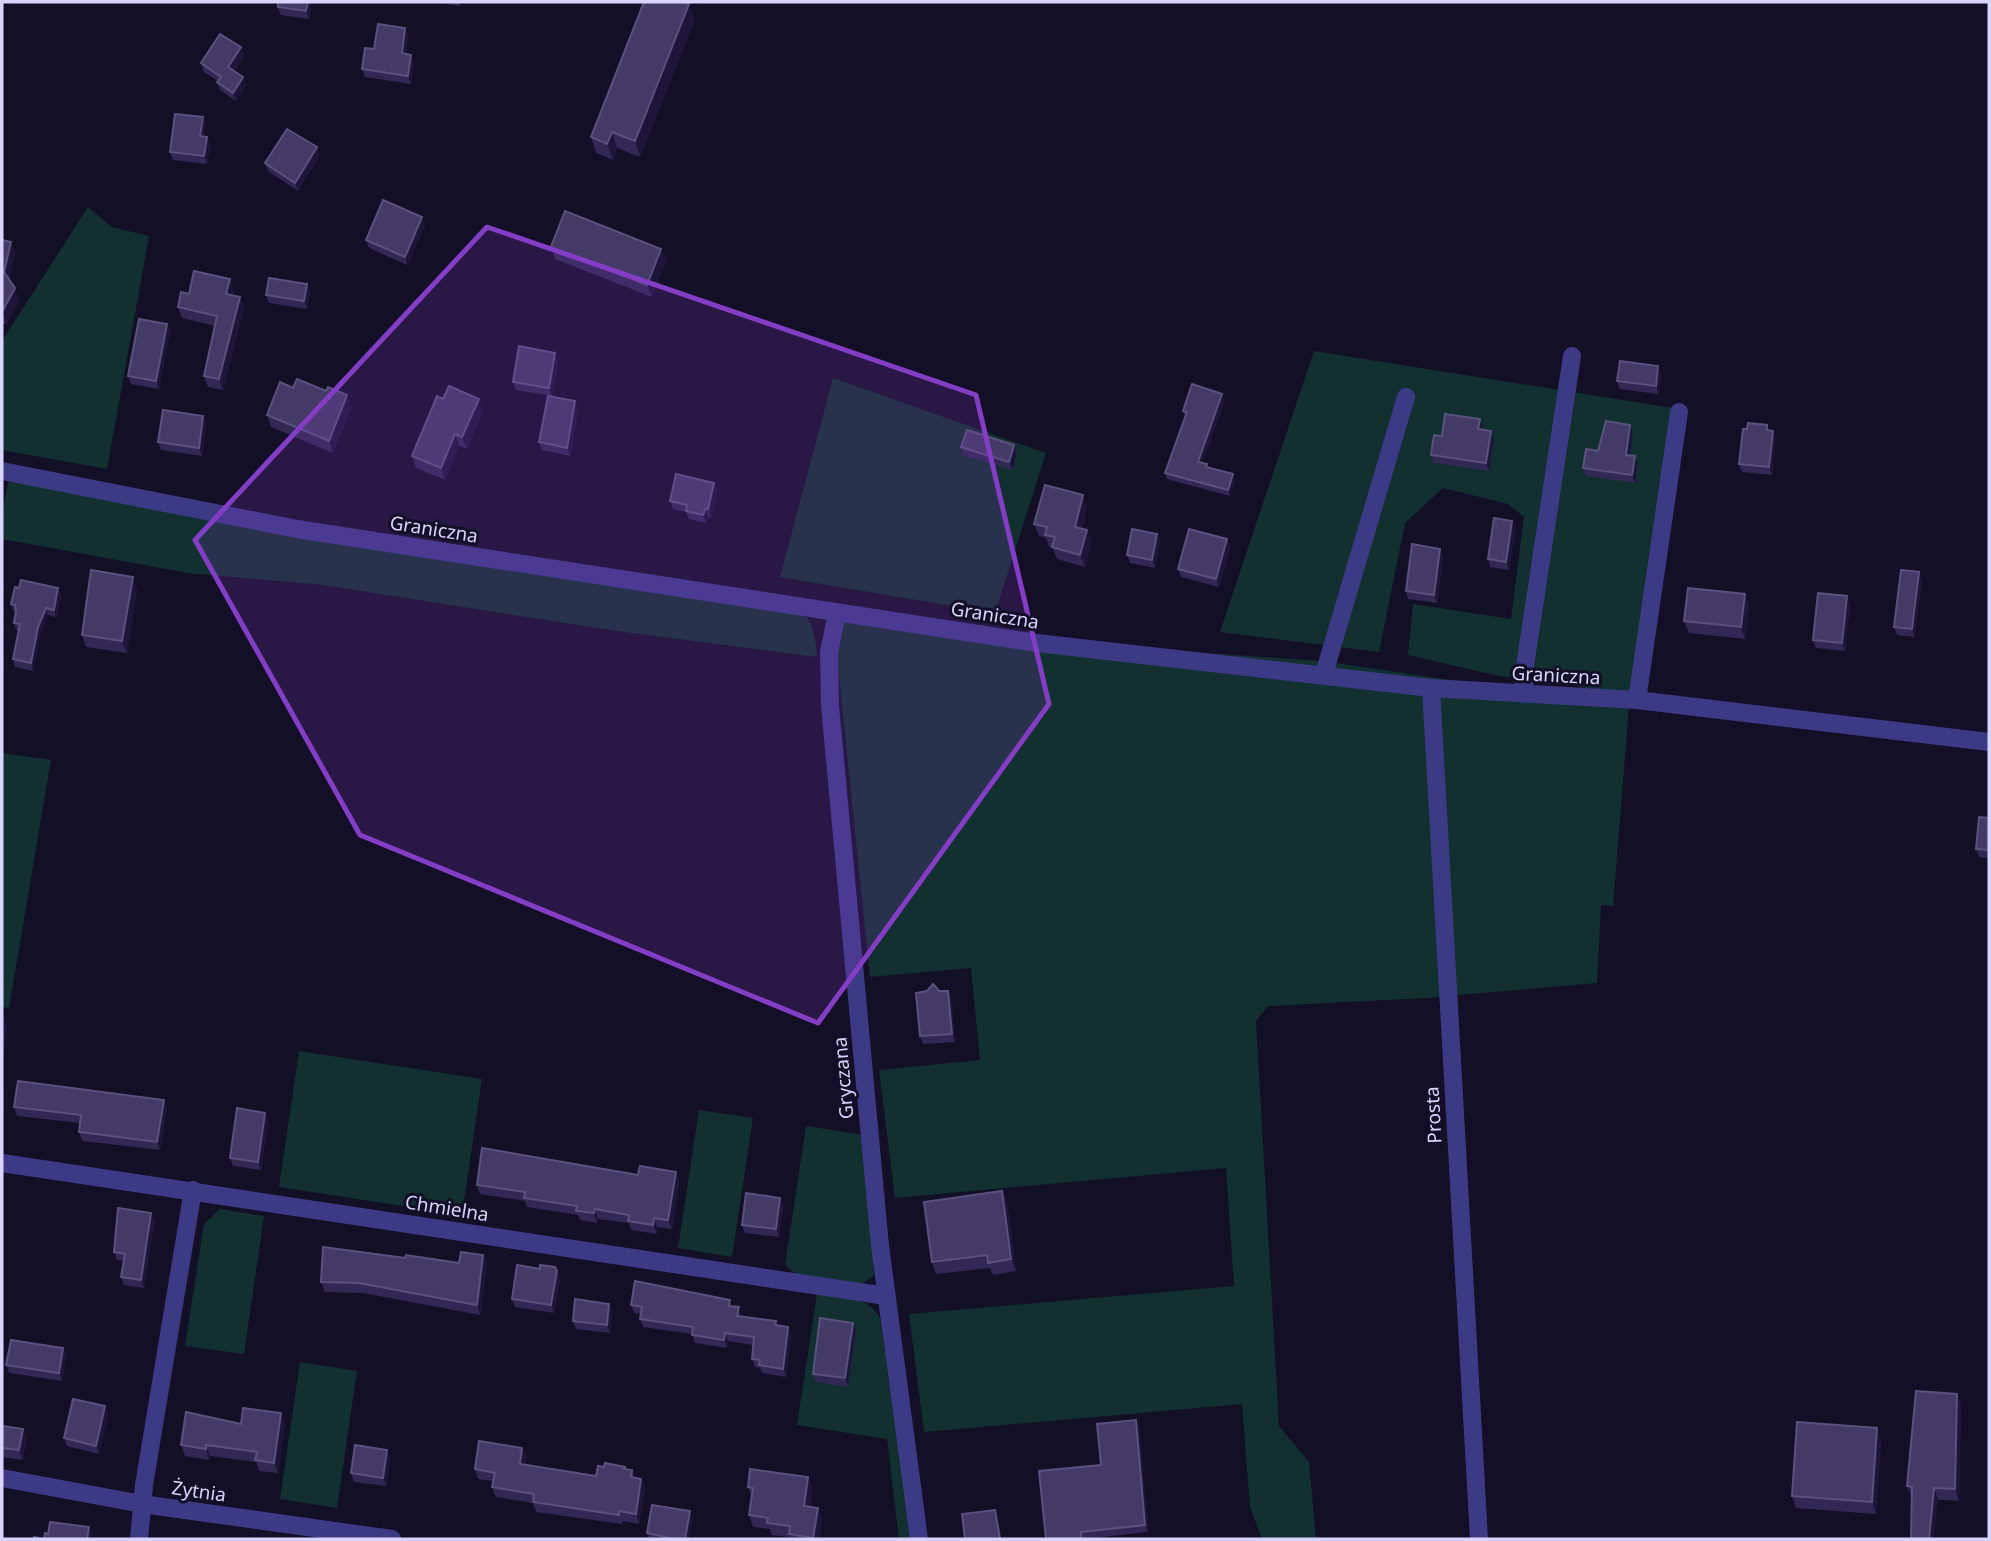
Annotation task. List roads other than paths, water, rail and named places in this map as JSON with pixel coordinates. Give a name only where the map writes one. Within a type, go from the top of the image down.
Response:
[{"type":"street","points":[[1524,694],[1525,666],[1572,356]]},
{"type":"street","points":[[1324,674],[1406,397]]},
{"type":"street","points":[[1637,700],[1679,412]]},
{"type":"street","name":"Graniczna","points":[[2,471],[297,529],[1037,643],[1431,688],[1637,700],[1989,742]]},
{"type":"street","name":"Gryczana","points":[[837,612],[828,652],[830,706],[886,1296],[919,1539]]},
{"type":"street","name":"Prosta","points":[[1431,688],[1479,1539]]},
{"type":"street","name":"Chmielna","points":[[2,1163],[886,1296]]},
{"type":"street","points":[[139,1539],[142,1504],[193,1190]]},
{"type":"street","name":"Żytnia","points":[[2,1478],[142,1504],[392,1539]]}]
